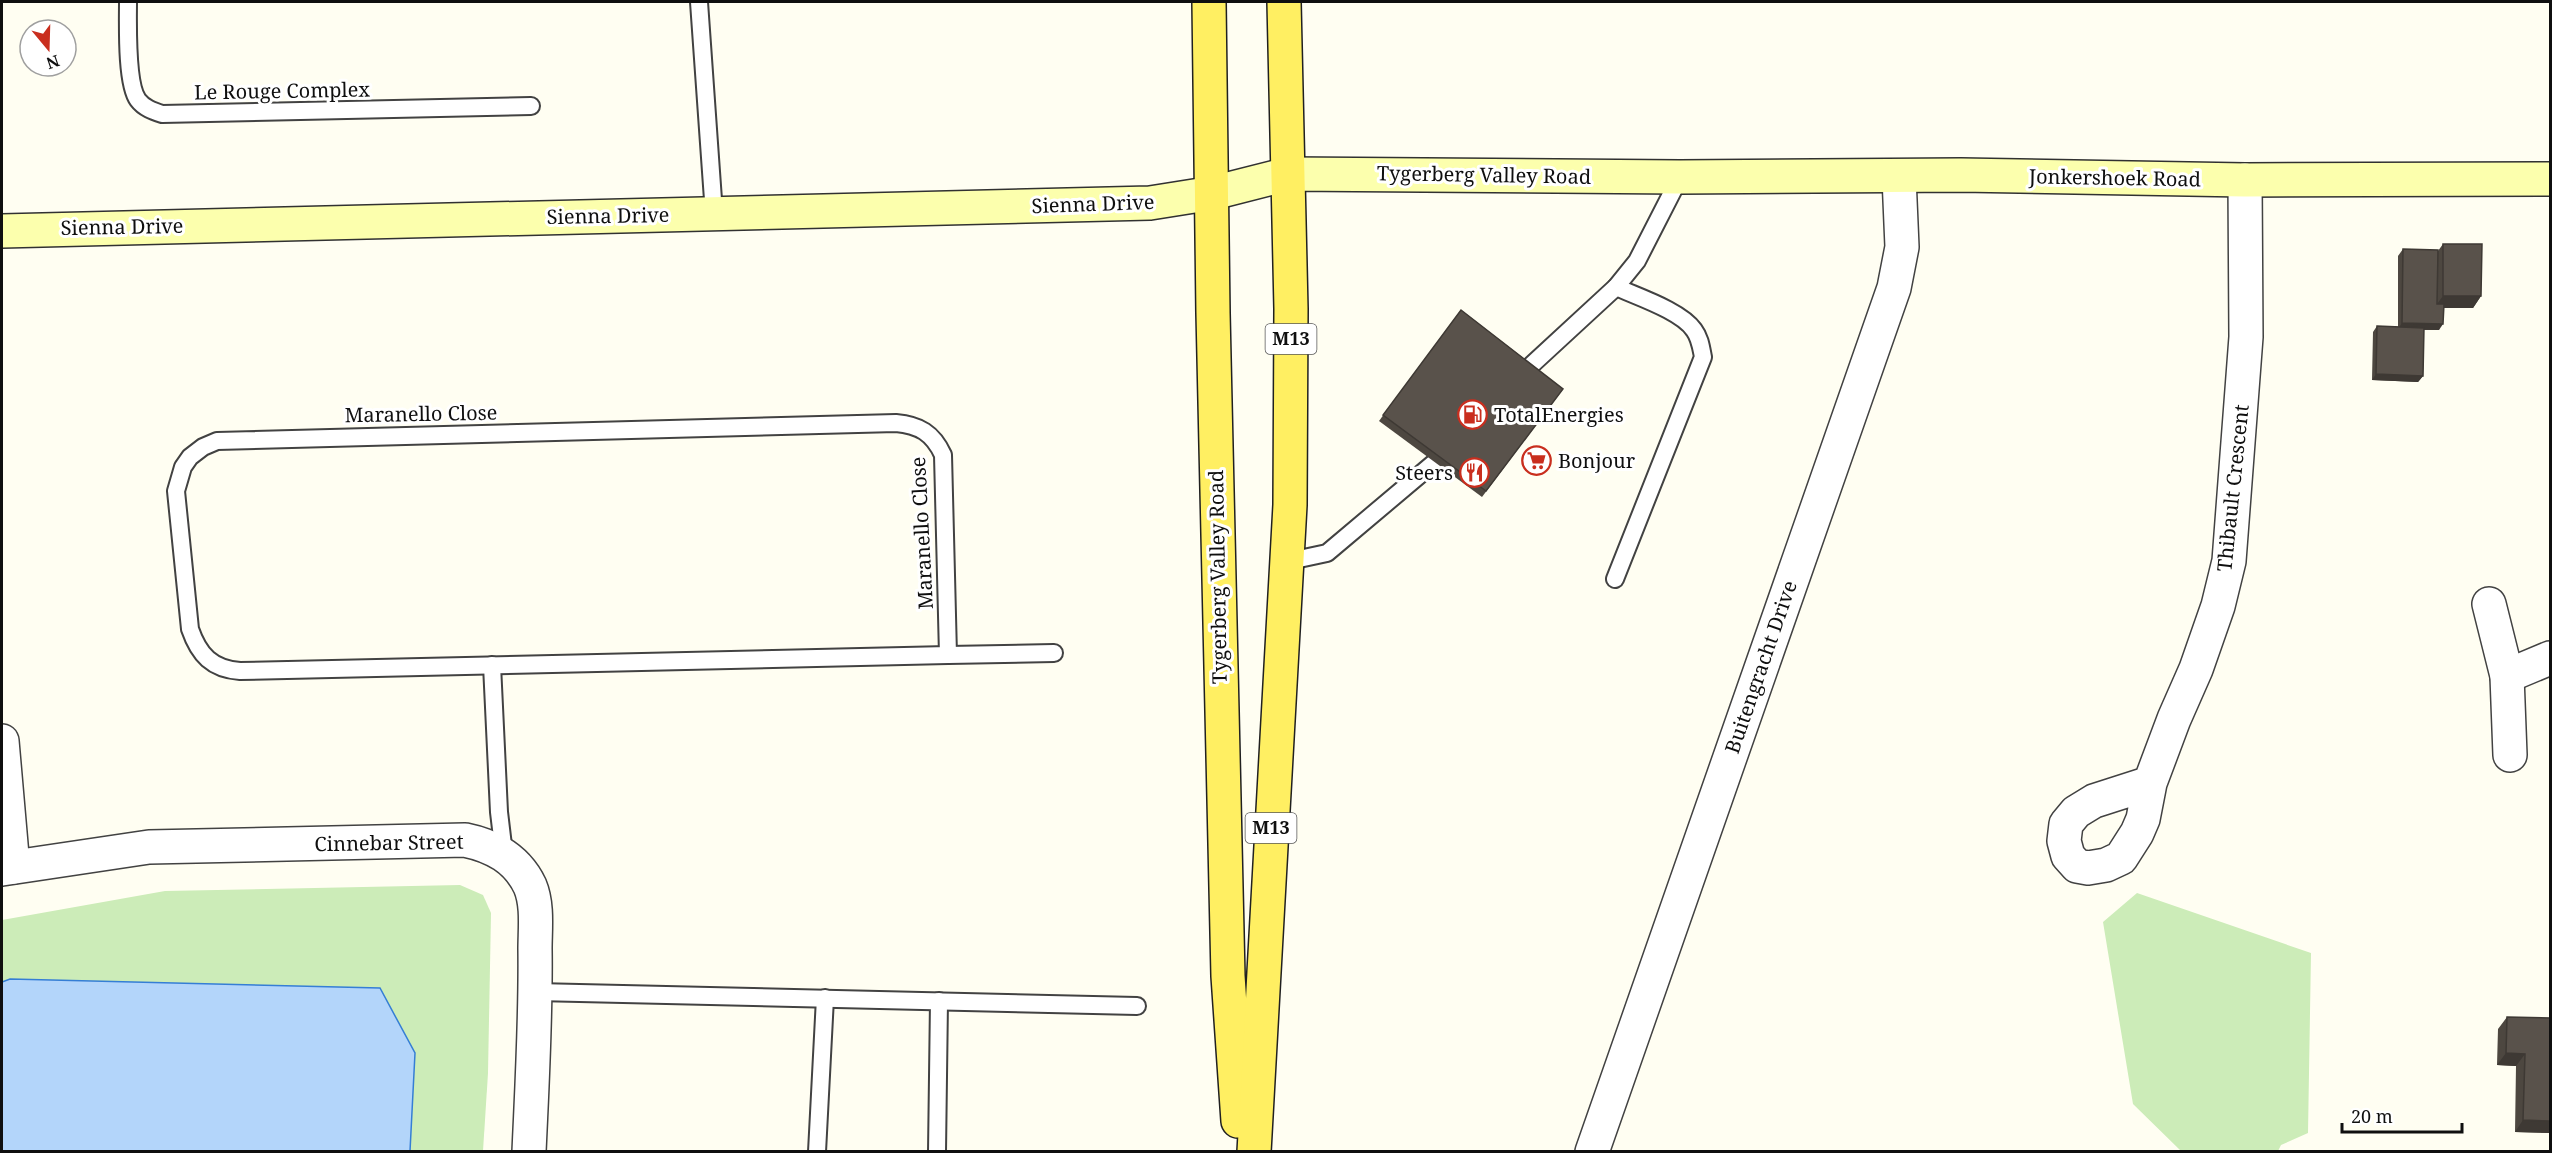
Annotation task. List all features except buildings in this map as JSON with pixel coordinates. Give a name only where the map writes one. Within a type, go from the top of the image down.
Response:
[{"type":"main road","name":"Tygerberg Valley Road","points":[[1209,2],[1213,313],[1228,976],[1240,1152]]},
{"type":"main road","name":"M13","points":[[1254,1152],[1285,562],[1290,505],[1291,355],[1284,2]]},
{"type":"street","name":"Tygerberg Valley Road","points":[[1213,193],[1288,174],[1680,177]]},
{"type":"street","name":"Jonkershoek Road","points":[[1680,177],[2550,179]]},
{"type":"street","name":"Buitengracht Drive","points":[[1592,1152],[1894,288],[1902,247],[1899,177]]},
{"type":"street","name":"Thibault Crescent","points":[[2150,783],[2196,669],[2218,606],[2229,561],[2246,337],[2245,180]]},
{"type":"street","name":"Sienna Drive","points":[[2,231],[1150,203],[1213,193]]},
{"type":"street","points":[[2488,604],[2507,676],[2510,755]]},
{"type":"street","points":[[2507,676],[2550,658]]},
{"type":"street","points":[[2,741],[7,868]]},
{"type":"street","name":"Cinnebar Street","points":[[7,868],[149,847],[465,840],[486,844],[504,854],[522,873],[535,904],[536,992],[529,1152]]},
{"type":"lane","name":"Le Rouge Complex","points":[[128,2],[131,84],[138,100],[149,110],[162,114],[531,106]]},
{"type":"lane","points":[[699,2],[714,214]]},
{"type":"lane","points":[[1526,370],[1616,286],[1637,261],[1680,177]]},
{"type":"lane","points":[[1615,579],[1703,357],[1701,343],[1694,329],[1682,318],[1616,286]]},
{"type":"lane","name":"Maranello Close","points":[[948,655],[943,455],[930,435],[920,427],[908,424],[234,439],[218,441],[203,447],[190,457],[183,468],[176,491],[190,629],[195,645],[205,658],[216,666],[240,671],[1054,653]]},
{"type":"lane","points":[[1285,562],[1327,553],[1435,462]]},
{"type":"lane","points":[[492,665],[499,812],[504,854]]},
{"type":"lane","points":[[536,992],[1137,1006]]},
{"type":"lane","points":[[817,1152],[825,998]]},
{"type":"lane","points":[[937,1152],[939,1001]]},
{"type":"green space","points":[[460,885],[483,895],[491,913],[488,1073],[483,1151],[2,1152],[2,920],[165,891]]},
{"type":"green space","points":[[2137,893],[2311,953],[2308,1133],[2281,1145],[2278,1151],[2181,1151],[2133,1104],[2103,922]]},
{"type":"water","points":[[10,979],[380,988],[415,1053],[410,1151],[2,1151],[2,982]]},
{"type":"place","name":"TotalEnergies","points":[[1473,415]]},
{"type":"place","name":"Bonjour","points":[[1537,461]]},
{"type":"place","name":"Steers","points":[[1474,473]]}]
